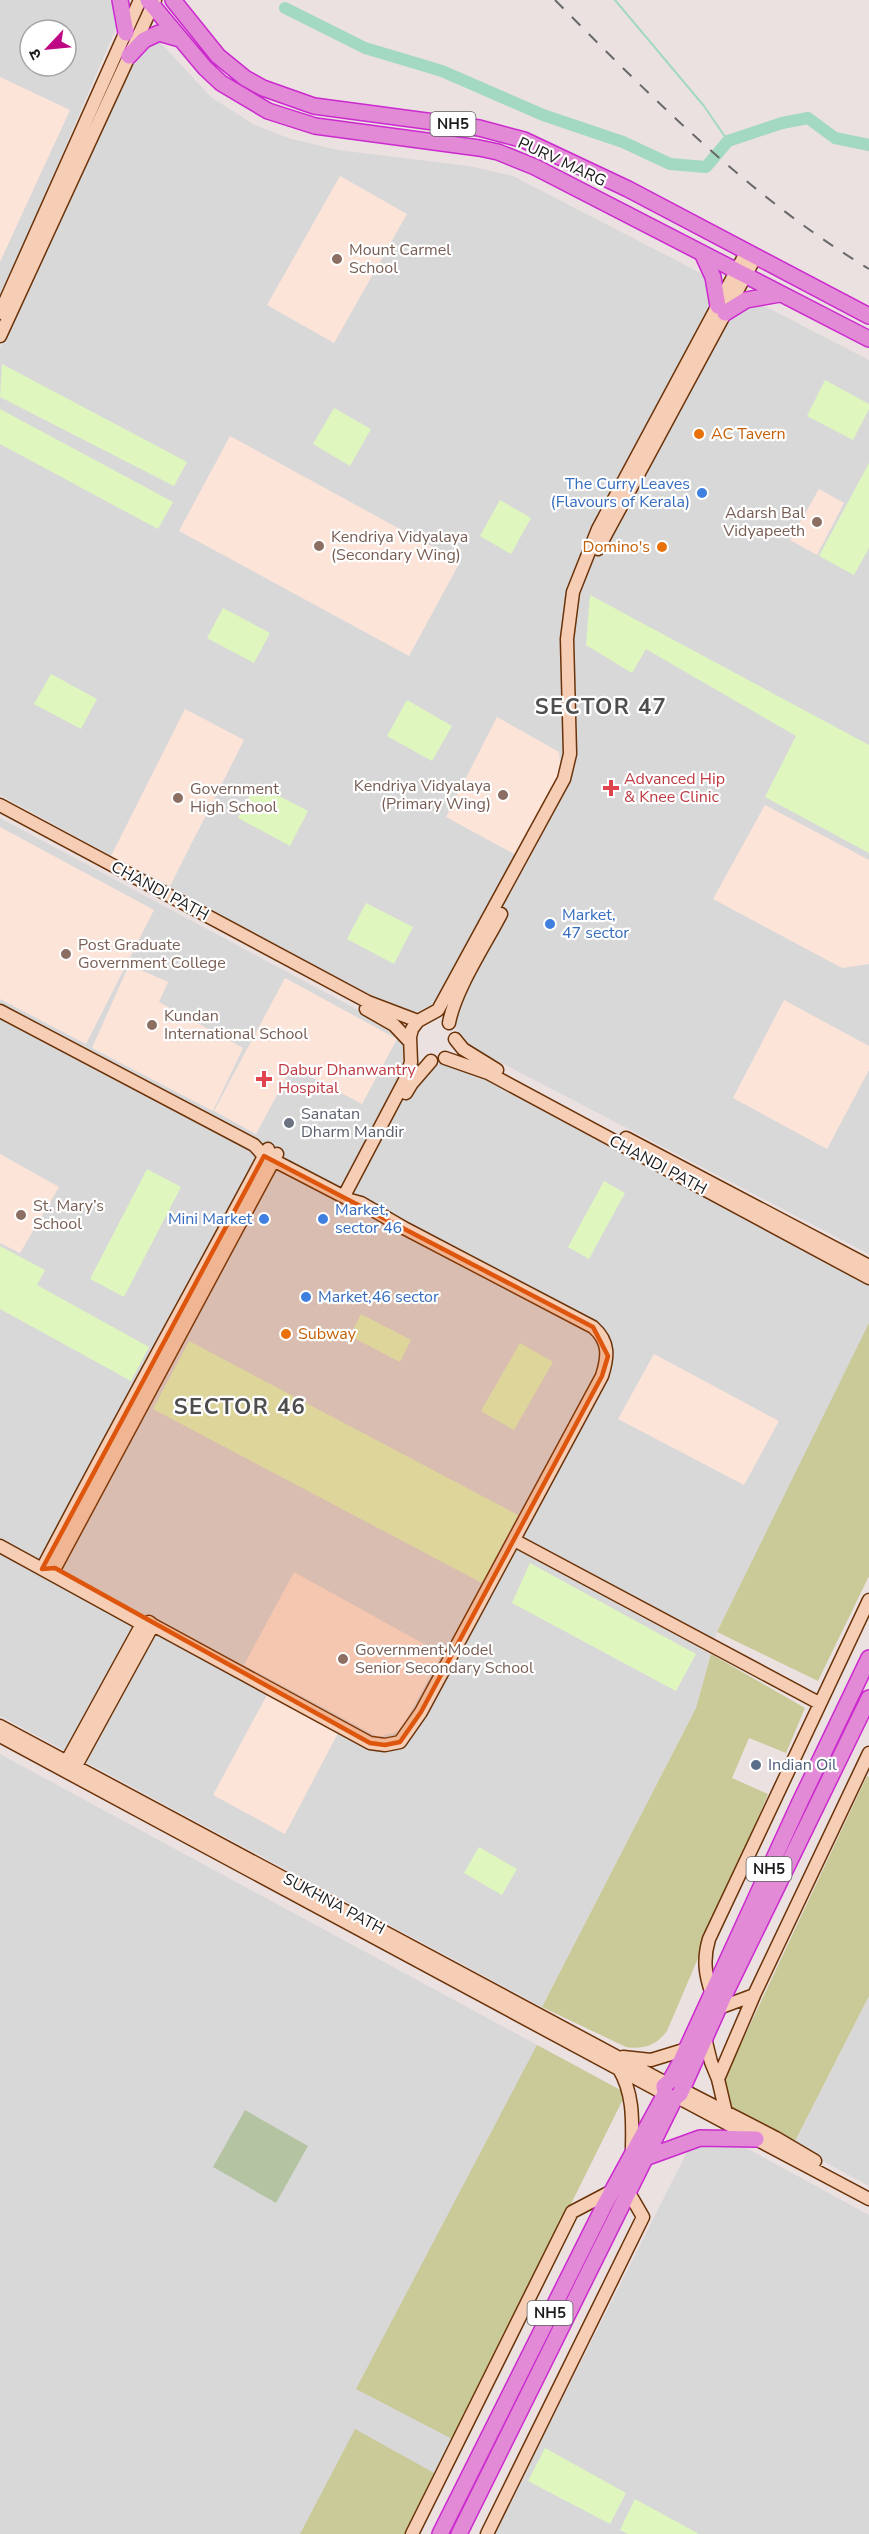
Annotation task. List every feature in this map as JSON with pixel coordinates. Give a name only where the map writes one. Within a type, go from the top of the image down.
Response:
[{"type":"highway","points":[[120,0],[126,33]]},
{"type":"highway","name":"PURV MARG","points":[[173,0],[218,56],[245,78],[276,94],[314,106],[479,128],[513,136],[545,148],[628,189],[869,316]]},
{"type":"highway","name":"PURV MARG","points":[[149,2],[205,68],[221,83],[268,111],[315,126],[458,144],[498,152],[535,167],[869,339]]},
{"type":"highway","points":[[129,56],[144,40],[159,33],[170,34],[183,40]]},
{"type":"highway","points":[[702,253],[713,277],[721,309],[746,300],[780,294]]},
{"type":"highway","name":"NH5","points":[[459,2534],[628,2191],[639,2156],[672,2090],[705,2038],[715,2001],[799,1804],[869,1658]]},
{"type":"highway","name":"NH5","points":[[672,2090],[687,2049],[715,2001],[869,1698]]},
{"type":"highway","points":[[639,2156],[700,2138],[756,2139]]},
{"type":"highway","name":"NH5","points":[[440,2534],[612,2191],[639,2156]]},
{"type":"street","points":[[0,313],[126,33],[149,2]]},
{"type":"street","points":[[0,336],[129,56],[149,2]]},
{"type":"street","points":[[351,1196],[412,1083],[431,1061],[445,1058],[453,1048],[455,1039],[449,1023],[450,1014],[570,783],[577,758],[575,637],[579,594],[606,533],[751,253]]},
{"type":"street","points":[[351,1196],[405,1080],[411,1062],[412,1029],[438,1010],[564,779],[570,754],[567,639],[573,592],[598,528],[721,309]]},
{"type":"street","name":"CHANDI PATH","points":[[0,805],[368,1002],[424,1019]]},
{"type":"street","name":"CHANDI PATH","points":[[0,814],[366,1009],[394,1025],[411,1044]]},
{"type":"street","points":[[0,1011],[351,1196],[404,1228],[593,1327],[605,1343],[608,1356],[602,1376],[514,1540],[421,1712],[400,1742],[385,1745],[370,1743],[148,1625],[49,1568],[0,1546]]},
{"type":"street","points":[[424,1019],[442,1018],[449,1023]]},
{"type":"street","name":"CHANDI PATH","points":[[455,1039],[463,1049],[492,1067],[869,1266]]},
{"type":"street","points":[[411,1044],[416,1054],[431,1061]]},
{"type":"street","name":"CHANDI PATH","points":[[445,1058],[488,1073],[869,1278]]},
{"type":"street","points":[[49,1568],[268,1153]]},
{"type":"street","points":[[514,1540],[819,1703]]},
{"type":"street","points":[[754,1995],[715,2001],[703,1958],[709,1939],[869,1600]]},
{"type":"street","points":[[68,1769],[148,1625]]},
{"type":"street","name":"SUKHNA PATH","points":[[0,1726],[68,1769]]},
{"type":"street","name":"SUKHNA PATH","points":[[0,1736],[68,1769],[672,2090]]},
{"type":"street","points":[[718,2079],[754,1995],[869,1753]]},
{"type":"street","points":[[705,2038],[726,2113]]},
{"type":"street","points":[[639,2156],[632,2102],[617,2062],[651,2060],[687,2049]]},
{"type":"street","points":[[672,2090],[776,2138],[869,2191]]},
{"type":"street","points":[[672,2090],[756,2139],[869,2199]]},
{"type":"street","points":[[412,2534],[572,2212],[612,2191]]},
{"type":"street","points":[[487,2534],[643,2217],[628,2191]]},
{"type":"highlighted area","points":[[264,1156],[593,1327],[608,1356],[602,1376],[421,1712],[400,1742],[385,1745],[370,1743],[55,1568],[42,1569]]},
{"type":"shaded area","points":[[0,0],[110,0],[120,19],[0,299]]},
{"type":"shaded area","points":[[158,40],[211,97],[253,124],[288,138],[338,150],[469,166],[513,176],[869,360],[869,1254],[467,1045],[445,1011],[405,1012],[374,999],[0,795],[0,347],[138,41]]},
{"type":"shaded area","points":[[0,77],[70,110],[0,262]]},
{"type":"shaded area","name":"Mount Carmel School","points":[[340,176],[407,214],[334,343],[267,305]]},
{"type":"shaded area","name":"Kendriya Vidyalaya (Secondary Wing)","points":[[230,436],[460,562],[409,656],[179,531]]},
{"type":"shaded area","name":"Adarsh Bal Vidyapeeth","points":[[819,489],[844,503],[817,555],[790,540]]},
{"type":"shaded area","name":"Government High School","points":[[185,709],[244,740],[170,886],[111,856]]},
{"type":"shaded area","name":"Kendriya Vidyalaya (Primary Wing)","points":[[497,717],[559,752],[561,774],[518,856],[446,817]]},
{"type":"shaded area","points":[[765,805],[869,860],[869,964],[842,968],[713,899]]},
{"type":"shaded area","points":[[0,818],[401,1033],[420,1062],[460,1063],[869,1282],[869,1325],[717,1632],[696,1708],[542,2007],[0,1716]]},
{"type":"shaded area","name":"Post Graduate Government College","points":[[0,827],[154,910],[86,1044],[0,999]]},
{"type":"shaded area","name":"Kundan International School","points":[[129,965],[168,982],[159,1002],[243,1048],[213,1111],[92,1048]]},
{"type":"shaded area","points":[[285,978],[397,1039],[362,1104],[292,1067],[256,1134],[214,1111]]},
{"type":"shaded area","points":[[784,1000],[869,1046],[869,1070],[827,1149],[733,1098]]},
{"type":"shaded area","name":"St. Mary’s School","points":[[0,1154],[59,1187],[20,1253],[0,1243]]},
{"type":"shaded area","points":[[654,1354],[779,1421],[744,1485],[618,1419]]},
{"type":"shaded area","name":"Government Model Senior Secondary School","points":[[294,1572],[442,1654],[405,1722],[397,1732],[378,1737],[244,1665]]},
{"type":"shaded area","points":[[267,1695],[338,1733],[285,1834],[213,1795]]},
{"type":"shaded area","points":[[0,1754],[626,2093],[406,2534],[0,2534]]},
{"type":"shaded area","points":[[869,1996],[869,2186],[793,2145]]},
{"type":"shaded area","points":[[730,2139],[869,2215],[869,2534],[494,2534],[691,2144]]},
{"type":"green space","points":[[2,364],[187,462],[174,486],[0,397]]},
{"type":"green space","points":[[825,380],[869,404],[869,409],[853,440],[807,416]]},
{"type":"green space","points":[[334,408],[371,429],[350,466],[313,444]]},
{"type":"green space","points":[[0,409],[173,502],[158,529],[0,444]]},
{"type":"green space","points":[[869,463],[869,548],[854,575],[819,556]]},
{"type":"green space","points":[[500,500],[531,518],[511,554],[480,536]]},
{"type":"green space","points":[[590,595],[869,745],[869,853],[765,797],[796,736],[646,649],[632,673],[586,645]]},
{"type":"green space","points":[[223,608],[270,633],[254,663],[207,638]]},
{"type":"green space","points":[[51,674],[97,699],[81,729],[34,704]]},
{"type":"green space","points":[[407,700],[452,726],[432,761],[387,736]]},
{"type":"green space","points":[[256,784],[308,811],[290,846],[238,818]]},
{"type":"green space","points":[[366,903],[413,927],[394,964],[347,939]]},
{"type":"green space","points":[[147,1169],[181,1187],[124,1297],[90,1279]]},
{"type":"green space","points":[[604,1181],[625,1193],[589,1259],[568,1247]]},
{"type":"green space","points":[[0,1246],[45,1270],[37,1285],[149,1347],[131,1381],[0,1309]]},
{"type":"green space","points":[[361,1314],[411,1340],[400,1362],[350,1336]]},
{"type":"green space","points":[[869,1323],[869,1576],[818,1681],[717,1632]]},
{"type":"green space","points":[[189,1341],[518,1515],[482,1583],[153,1409]]},
{"type":"green space","points":[[520,1343],[553,1362],[514,1430],[481,1411]]},
{"type":"green space","points":[[530,1563],[696,1654],[676,1691],[512,1603]]},
{"type":"green space","points":[[711,1654],[805,1708],[786,1753],[749,1738],[732,1778],[768,1794],[667,2031],[659,2040],[649,2045],[638,2048],[626,2047],[542,2007],[696,1708]]},
{"type":"green space","points":[[867,1776],[869,1777],[869,1996],[793,2145],[735,2112],[728,2102],[725,2078]]},
{"type":"green space","points":[[479,1847],[517,1869],[502,1895],[464,1873]]},
{"type":"green space","points":[[537,2045],[626,2093],[454,2440],[356,2389]]},
{"type":"green space","points":[[245,2110],[308,2146],[276,2203],[213,2167]]},
{"type":"green space","points":[[355,2429],[436,2474],[406,2534],[300,2534]]},
{"type":"green space","points":[[545,2448],[626,2493],[610,2524],[528,2481]]},
{"type":"green space","points":[[635,2499],[699,2534],[628,2534],[620,2530]]},
{"type":"waterway","points":[[615,0],[704,106],[728,141]]},
{"type":"waterway","points":[[285,8],[365,48],[442,71],[543,115],[623,142],[670,164],[706,167],[728,141],[782,123],[808,118],[835,138],[869,145]]},
{"type":"railway","points":[[555,0],[666,109],[743,178],[825,241],[869,269]]},
{"type":"place","name":"Mount Carmel School","points":[[337,259]]},
{"type":"place","name":"AC Tavern","points":[[699,434]]},
{"type":"place","name":"The Curry Leaves (Flavours of Kerala)","points":[[702,493]]},
{"type":"place","name":"Adarsh Bal Vidyapeeth","points":[[817,522]]},
{"type":"place","name":"Kendriya Vidyalaya (Secondary Wing)","points":[[319,546]]},
{"type":"place","name":"Domino's","points":[[662,547]]},
{"type":"place","name":"Advanced Hip & Knee Clinic","points":[[611,788]]},
{"type":"place","name":"Kendriya Vidyalaya (Primary Wing)","points":[[503,795]]},
{"type":"place","name":"Government High School","points":[[178,798]]},
{"type":"place","name":"Market, 47 sector","points":[[550,924]]},
{"type":"place","name":"Post Graduate Government College","points":[[66,954]]},
{"type":"place","name":"Kundan International School","points":[[152,1025]]},
{"type":"place","name":"Dabur Dhanwantry Hospital","points":[[264,1079]]},
{"type":"place","name":"Sanatan Dharm Mandir","points":[[289,1123]]},
{"type":"place","name":"St. Mary’s School","points":[[21,1215]]},
{"type":"place","name":"Mini Market","points":[[264,1219]]},
{"type":"place","name":"Market, sector 46","points":[[323,1219]]},
{"type":"place","name":"Market,46 sector","points":[[306,1297]]},
{"type":"place","name":"Subway","points":[[286,1334]]},
{"type":"place","name":"Government Model Senior Secondary School","points":[[343,1659]]},
{"type":"place","name":"Indian Oil","points":[[756,1765]]},
{"type":"district","name":"SECTOR 47","points":[[601,707]]},
{"type":"district","name":"SECTOR 46","points":[[240,1407]]}]
